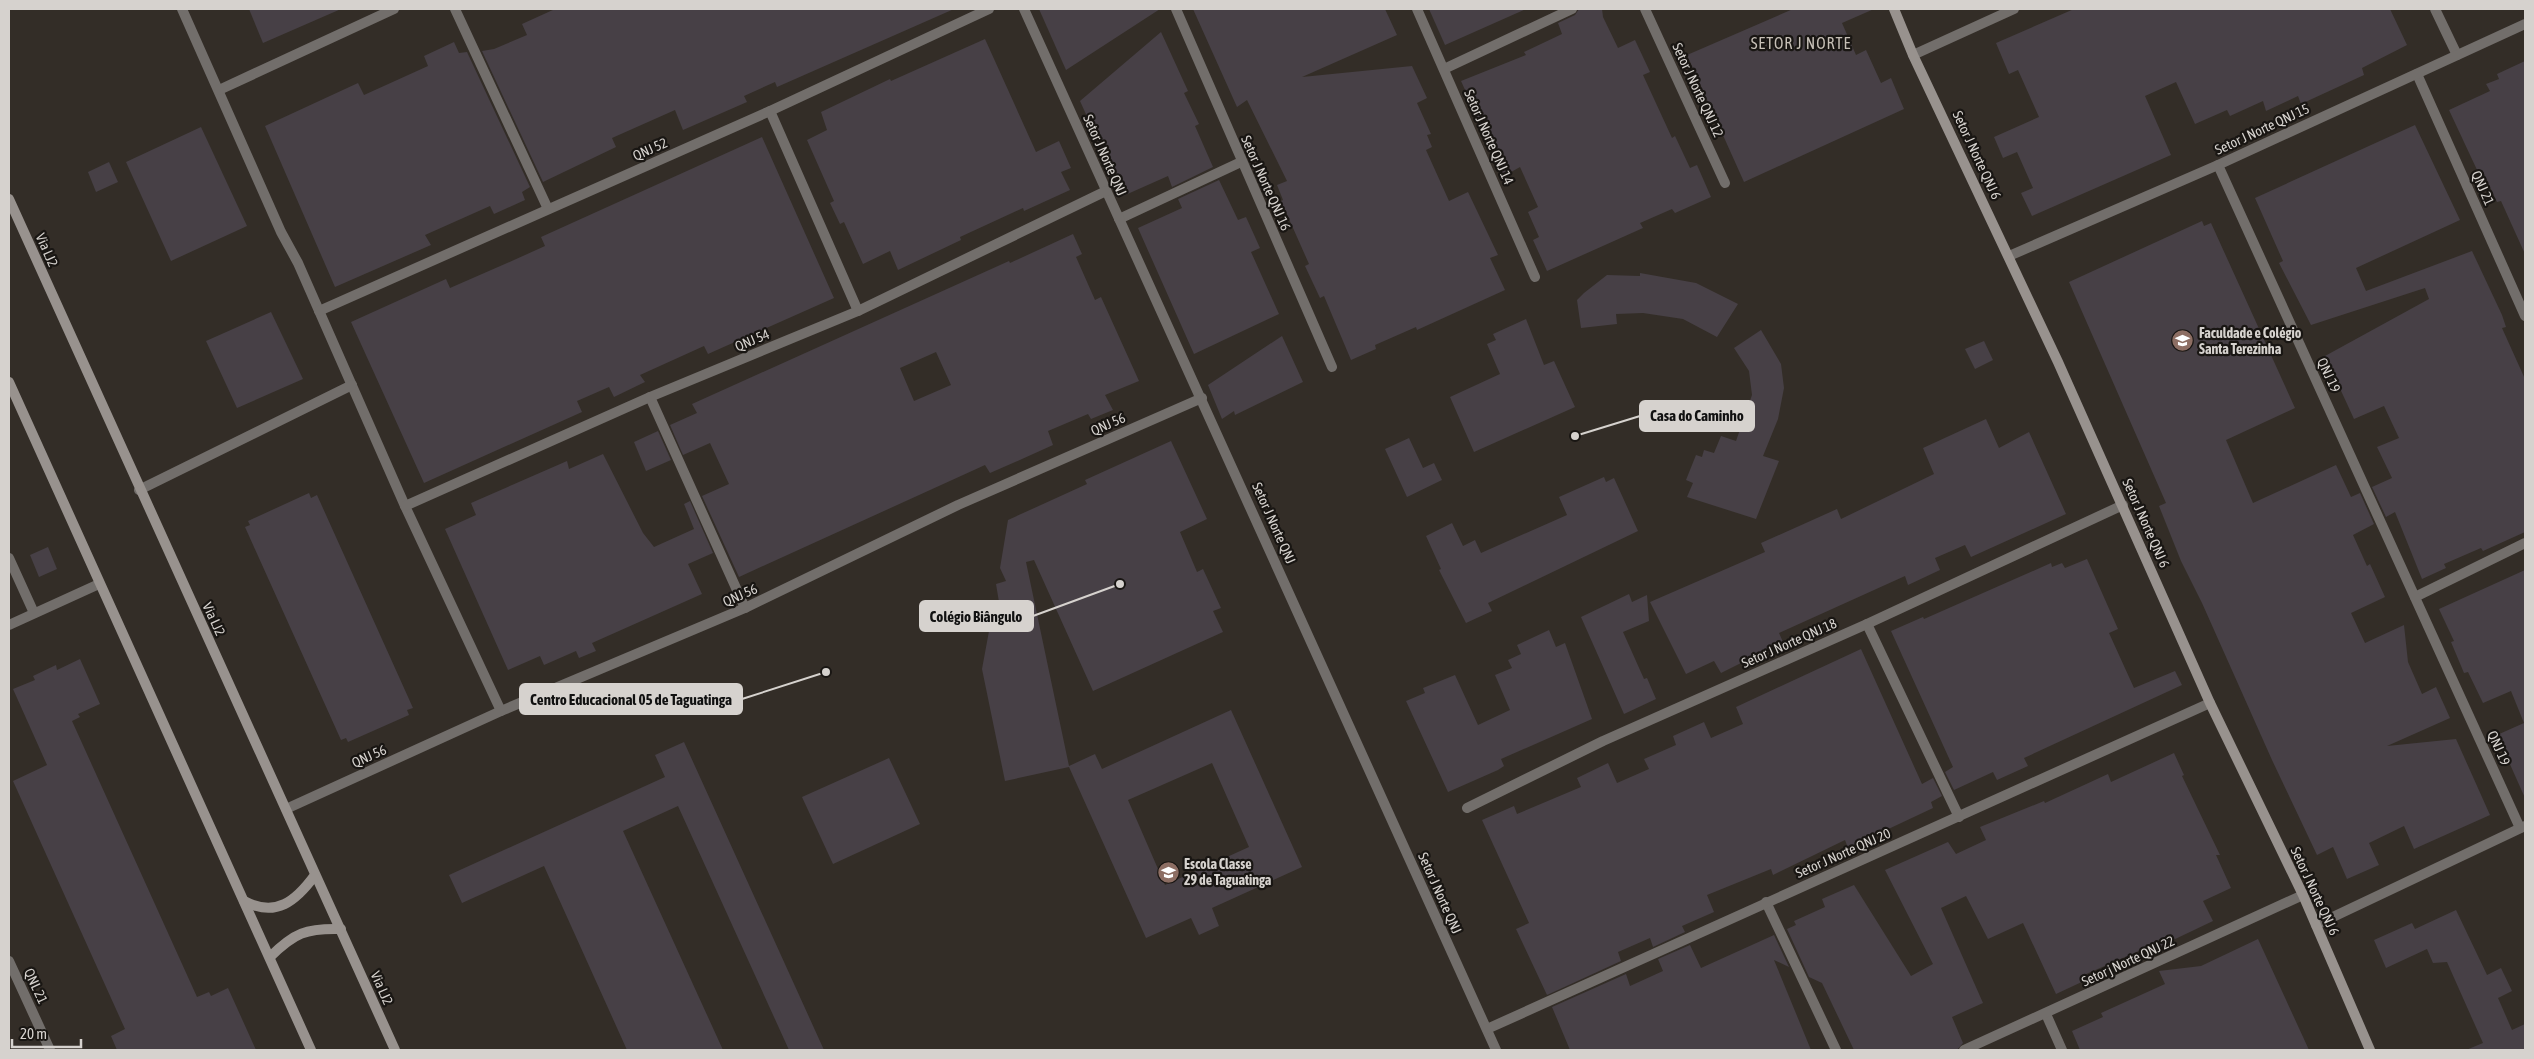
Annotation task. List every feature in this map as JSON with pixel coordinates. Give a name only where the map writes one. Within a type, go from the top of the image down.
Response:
[{"type":"main road","name":"Setor J Norte QNJ 6","points":[[1894,9],[1913,55],[2009,256],[2123,505],[2210,703],[2303,895],[2370,1050]]},
{"type":"main road","name":"Via LJ2","points":[[9,199],[139,490],[395,1050]]},
{"type":"main road","points":[[9,382],[311,1050]]},
{"type":"main road","points":[[244,902],[258,908],[274,908],[290,902],[303,892],[315,875]]},
{"type":"main road","points":[[270,957],[288,938],[314,928],[340,929]]},
{"type":"street","points":[[182,9],[281,232],[298,263],[405,506],[501,711]]},
{"type":"street","points":[[219,90],[394,9]]},
{"type":"street","points":[[455,9],[548,209]]},
{"type":"street","name":"QNJ 52","points":[[319,311],[770,111],[989,9]]},
{"type":"street","name":"Setor J Norte QNJ","points":[[1024,9],[1496,1050]]},
{"type":"street","name":"Setor J Norte QNJ 16","points":[[1176,9],[1241,162],[1332,366]]},
{"type":"street","name":"Setor J Norte QNJ 14","points":[[1417,9],[1535,277]]},
{"type":"street","points":[[1444,69],[1572,9]]},
{"type":"street","name":"Setor J Norte QNJ 12","points":[[1645,9],[1725,183]]},
{"type":"street","points":[[1913,55],[2014,9]]},
{"type":"street","points":[[2435,9],[2457,56]]},
{"type":"street","name":"Setor J Norte QNJ 15","points":[[2009,256],[2218,165],[2525,24]]},
{"type":"street","name":"QNJ 21","points":[[2418,74],[2525,314]]},
{"type":"street","points":[[770,111],[858,311]]},
{"type":"street","points":[[1119,219],[1241,162]]},
{"type":"street","name":"QNJ 19","points":[[2218,165],[2415,597],[2523,827],[2477,851],[2316,925]]},
{"type":"street","name":"QNJ 54","points":[[405,506],[650,397],[858,311],[1106,191]]},
{"type":"street","points":[[139,490],[352,386]]},
{"type":"street","points":[[650,397],[745,608]]},
{"type":"street","name":"QNJ 56","points":[[286,809],[501,711],[745,608],[958,505],[1202,398]]},
{"type":"street","name":"Setor J Norte QNJ 18","points":[[1467,808],[1602,741],[1867,624],[2123,505]]},
{"type":"street","points":[[2415,597],[2525,543]]},
{"type":"street","points":[[9,558],[34,613]]},
{"type":"street","points":[[9,625],[99,584]]},
{"type":"street","points":[[1867,624],[1959,817]]},
{"type":"street","name":"Setor J Norte QNJ 20","points":[[1487,1029],[2210,703]]},
{"type":"street","name":"Setor j Norte QNJ 22","points":[[1964,1050],[2303,895]]},
{"type":"street","points":[[1766,902],[1836,1050]]},
{"type":"street","name":"QNL 21","points":[[9,961],[50,1050]]},
{"type":"street","points":[[2046,1014],[2062,1050]]},
{"type":"building","points":[[249,9],[341,9],[263,43]]},
{"type":"building","points":[[555,9],[954,9],[777,87],[775,82],[744,96],[747,102],[683,130],[675,110],[612,138],[616,147],[543,182],[482,51],[494,49],[527,35],[522,24]]},
{"type":"building","points":[[1039,9],[1160,9],[1066,70]]},
{"type":"building","points":[[1193,9],[1385,9],[1397,35],[1302,77],[1412,66],[1427,98],[1417,103],[1431,134],[1427,135],[1432,147],[1426,150],[1449,201],[1468,192],[1498,255],[1490,258],[1505,290],[1417,330],[1416,327],[1375,345],[1376,349],[1351,360],[1324,296],[1320,298],[1305,266],[1309,264],[1281,201],[1283,200],[1277,185],[1287,181],[1247,100],[1237,107]]},
{"type":"building","points":[[1429,9],[1526,9],[1445,45]]},
{"type":"building","points":[[1579,9],[1602,9],[1603,17],[1618,48],[1635,40],[1650,72],[1643,75],[1672,138],[1675,136],[1690,168],[1697,165],[1711,197],[1675,213],[1672,209],[1640,223],[1643,228],[1547,271],[1533,240],[1539,237],[1528,212],[1538,207],[1520,167],[1504,176],[1461,81],[1526,55],[1524,52],[1562,34],[1558,23],[1575,15]]},
{"type":"building","points":[[1793,9],[1874,9],[1842,23],[1856,55],[1866,50],[1881,83],[1891,78],[1904,109],[1744,182],[1687,55]]},
{"type":"building","points":[[2074,9],[2390,9],[2407,45],[2362,68],[2364,75],[2301,104],[2298,96],[2266,111],[2263,101],[2230,116],[2227,110],[2195,124],[2176,82],[2145,96],[2171,155],[2032,216],[2021,193],[2033,188],[2017,152],[2003,158],[1994,137],[2039,117],[2018,70],[2009,74],[1996,43]]},
{"type":"building","points":[[1161,32],[1188,91],[1184,93],[1199,124],[1195,126],[1213,167],[1172,187],[1168,176],[1123,196],[1080,101]]},
{"type":"building","points":[[985,39],[1036,152],[1059,141],[1071,168],[1061,172],[1070,190],[1024,211],[1023,208],[960,237],[961,240],[898,270],[890,251],[863,264],[844,222],[840,224],[830,203],[834,201],[807,140],[827,130],[821,112],[890,79],[891,81]]},
{"type":"building","points":[[454,42],[459,53],[467,52],[530,187],[522,192],[525,200],[494,214],[490,206],[425,235],[431,245],[335,287],[265,126],[358,83],[364,95],[428,66],[424,56]]},
{"type":"building","points":[[2525,61],[2525,254],[2501,201],[2497,202],[2482,170],[2478,172],[2449,110],[2490,91],[2486,84],[2499,79],[2497,74]]},
{"type":"building","points":[[2415,125],[2460,220],[2356,268],[2366,291],[2472,251],[2502,315],[2506,327],[2502,328],[2525,379],[2525,532],[2483,551],[2481,548],[2444,564],[2446,568],[2422,579],[2395,512],[2386,517],[2372,487],[2392,478],[2377,447],[2399,438],[2384,406],[2354,419],[2325,356],[2429,299],[2425,288],[2311,325],[2279,263],[2283,261],[2255,198]]},
{"type":"building","points":[[201,127],[247,226],[171,261],[126,162]]},
{"type":"building","points":[[762,137],[834,298],[708,354],[704,346],[640,375],[645,382],[614,397],[609,387],[577,401],[582,412],[424,483],[351,322],[446,279],[450,288],[514,260],[545,246],[541,237]]},
{"type":"building","points":[[109,162],[118,182],[96,192],[88,172]]},
{"type":"building","points":[[1219,180],[1238,220],[1246,217],[1260,248],[1251,252],[1279,314],[1194,354],[1138,228],[1182,208],[1178,199]]},
{"type":"building","points":[[2202,221],[2204,226],[2211,223],[2295,408],[2226,440],[2253,503],[2336,465],[2351,497],[2360,493],[2374,524],[2353,535],[2367,566],[2370,564],[2385,597],[2351,613],[2365,643],[2404,625],[2408,662],[2422,694],[2436,687],[2450,718],[2387,746],[2456,739],[2490,815],[2414,849],[2404,826],[2369,843],[2379,865],[2347,879],[2333,847],[2317,855],[2272,760],[2202,603],[2181,561],[2159,506],[2166,503],[2069,282]]},
{"type":"building","points":[[1073,234],[1082,254],[1076,257],[1095,300],[1101,297],[1139,381],[1105,395],[1113,410],[1091,419],[1088,414],[1048,431],[1053,445],[990,473],[985,465],[739,577],[702,496],[729,484],[710,443],[683,455],[670,425],[697,413],[692,404],[1009,261],[1010,263]],"holes":[[[936,352],[951,385],[914,401],[900,368]]]},
{"type":"building","points":[[1640,273],[1696,283],[1738,304],[1717,337],[1683,319],[1643,313],[1616,314],[1617,324],[1581,328],[1577,300],[1584,293],[1607,275],[1640,276]]},
{"type":"building","points":[[271,312],[303,379],[237,408],[206,341]]},
{"type":"building","points":[[1526,319],[1544,365],[1554,361],[1575,407],[1474,452],[1450,397],[1500,374],[1487,344],[1496,340],[1493,334]]},
{"type":"building","points":[[1761,330],[1781,364],[1784,388],[1778,419],[1763,456],[1779,461],[1756,519],[1687,497],[1693,483],[1686,480],[1696,455],[1702,457],[1704,450],[1714,453],[1721,436],[1736,441],[1752,395],[1749,371],[1734,348]]},
{"type":"building","points":[[1282,336],[1303,382],[1235,415],[1234,411],[1222,419],[1208,385]]},
{"type":"building","points":[[1984,341],[1993,360],[1975,369],[1965,349]]},
{"type":"building","points":[[1986,419],[1999,448],[2029,432],[2066,514],[1971,557],[1965,545],[1935,558],[1940,570],[1908,585],[1905,576],[1779,633],[1783,642],[1721,673],[1714,661],[1686,674],[1650,602],[1765,552],[1761,543],[1837,509],[1841,519],[1934,474],[1923,448]]},
{"type":"building","points":[[658,431],[671,460],[646,471],[634,442]]},
{"type":"building","points":[[1409,438],[1423,468],[1434,463],[1442,480],[1407,497],[1385,449]]},
{"type":"building","points":[[1171,441],[1207,519],[1180,532],[1197,572],[1203,569],[1221,608],[1213,611],[1223,632],[1093,691],[1034,560],[1026,562],[1069,766],[1095,754],[1102,769],[1231,710],[1302,867],[1212,908],[1219,926],[1199,935],[1191,918],[1146,938],[1069,767],[1005,781],[982,669],[994,604],[999,602],[996,584],[1006,581],[1000,568],[1008,520],[1087,484],[1085,480]],"holes":[[[1212,763],[1249,847],[1165,885],[1128,800]]]},
{"type":"building","points":[[603,454],[643,533],[654,547],[694,529],[684,504],[690,501],[713,553],[688,564],[702,594],[592,643],[596,651],[579,658],[576,651],[544,665],[540,656],[508,670],[445,529],[476,515],[471,503],[567,461],[569,469]]},
{"type":"building","points":[[1604,477],[1606,482],[1614,478],[1638,531],[1488,603],[1492,611],[1466,623],[1439,570],[1441,569],[1426,536],[1452,523],[1463,546],[1475,540],[1481,553],[1567,515],[1559,497]]},
{"type":"building","points":[[309,493],[311,498],[317,495],[413,708],[407,710],[409,715],[348,742],[346,738],[341,740],[245,527],[250,525],[248,521]]},
{"type":"building","points":[[48,547],[57,569],[39,577],[30,555]]},
{"type":"building","points":[[2087,559],[2118,629],[2109,633],[2134,688],[2175,671],[2182,685],[2024,758],[2028,766],[1997,780],[1993,772],[1954,790],[1945,772],[1953,767],[1891,631],[1923,617],[1924,619],[2051,563],[2052,567],[2062,563],[2065,568]]},
{"type":"building","points":[[2525,570],[2525,798],[2497,735],[2524,723],[2511,691],[2483,703],[2468,672],[2464,673],[2451,642],[2454,641],[2439,609]]},
{"type":"building","points":[[1629,594],[1632,602],[1647,595],[1649,621],[1623,632],[1644,679],[1647,678],[1656,699],[1624,714],[1581,617]]},
{"type":"building","points":[[1549,630],[1556,647],[1565,643],[1592,719],[1501,759],[1504,766],[1498,770],[1448,792],[1406,701],[1425,693],[1423,688],[1455,675],[1478,725],[1510,710],[1495,675],[1512,668],[1508,660],[1521,654],[1517,645]]},
{"type":"building","points":[[1861,649],[1922,784],[1933,778],[1942,796],[1931,802],[1933,808],[1848,848],[1845,840],[1773,875],[1771,869],[1707,895],[1714,912],[1682,926],[1685,932],[1653,947],[1650,938],[1618,952],[1621,961],[1547,995],[1516,929],[1529,923],[1482,820],[1514,806],[1517,814],[1581,787],[1577,778],[1608,763],[1617,783],[1649,769],[1644,759],[1676,745],[1673,736],[1704,722],[1711,738],[1743,724],[1736,707]]},
{"type":"building","points":[[80,659],[100,704],[78,714],[80,717],[72,721],[197,997],[209,992],[211,996],[228,988],[256,1050],[117,1050],[111,1036],[125,1029],[13,781],[47,765],[13,689],[35,680],[33,676],[56,665],[57,670]]},
{"type":"building","points":[[684,742],[824,1050],[789,1050],[678,806],[623,831],[723,1050],[627,1050],[544,866],[462,903],[449,875],[665,777],[655,755]]},
{"type":"building","points":[[2174,753],[2184,775],[2182,776],[2220,855],[2216,855],[2231,888],[2203,901],[2213,921],[2150,951],[2148,947],[2084,975],[2086,980],[2056,994],[2023,923],[1988,939],[1966,896],[1941,908],[1983,1003],[1952,1017],[1963,1043],[1957,1050],[1854,1050],[1822,983],[1809,977],[1787,929],[1796,925],[1794,921],[1825,907],[1822,899],[1854,885],[1911,976],[1933,964],[1885,870],[1948,842],[1956,854],[1986,840],[1980,827],[2044,801],[2045,803],[2108,774],[2111,782]]},
{"type":"building","points":[[889,758],[920,824],[833,864],[802,797]]},
{"type":"building","points":[[2456,910],[2487,975],[2501,968],[2512,991],[2498,998],[2512,1030],[2525,1024],[2525,1050],[2466,1050],[2483,1043],[2447,962],[2433,963],[2427,949],[2386,968],[2374,940],[2412,923],[2415,929]]},
{"type":"building","points":[[1774,935],[1789,967],[1774,960],[1811,1050],[1570,1050],[1552,1007],[1626,974],[1630,986],[1663,971],[1658,959],[1690,945],[1701,968]]},
{"type":"building","points":[[2258,939],[2309,1050],[2080,1050],[2072,1031],[2103,1017],[2101,1013],[2165,984],[2159,971],[2201,966]]},
{"type":"place","name":"Faculdade e Colégio Santa Terezinha","points":[[2183,341]]},
{"type":"place","name":"Casa do Caminho","points":[[1575,436]]},
{"type":"place","name":"Colégio Biângulo","points":[[1120,584]]},
{"type":"place","name":"Centro Educacional 05 de Taguatinga","points":[[826,672]]},
{"type":"place","name":"Escola Classe 29 de Taguatinga","points":[[1168,872]]},
{"type":"district","name":"SETOR J NORTE","points":[[1801,43]]}]
